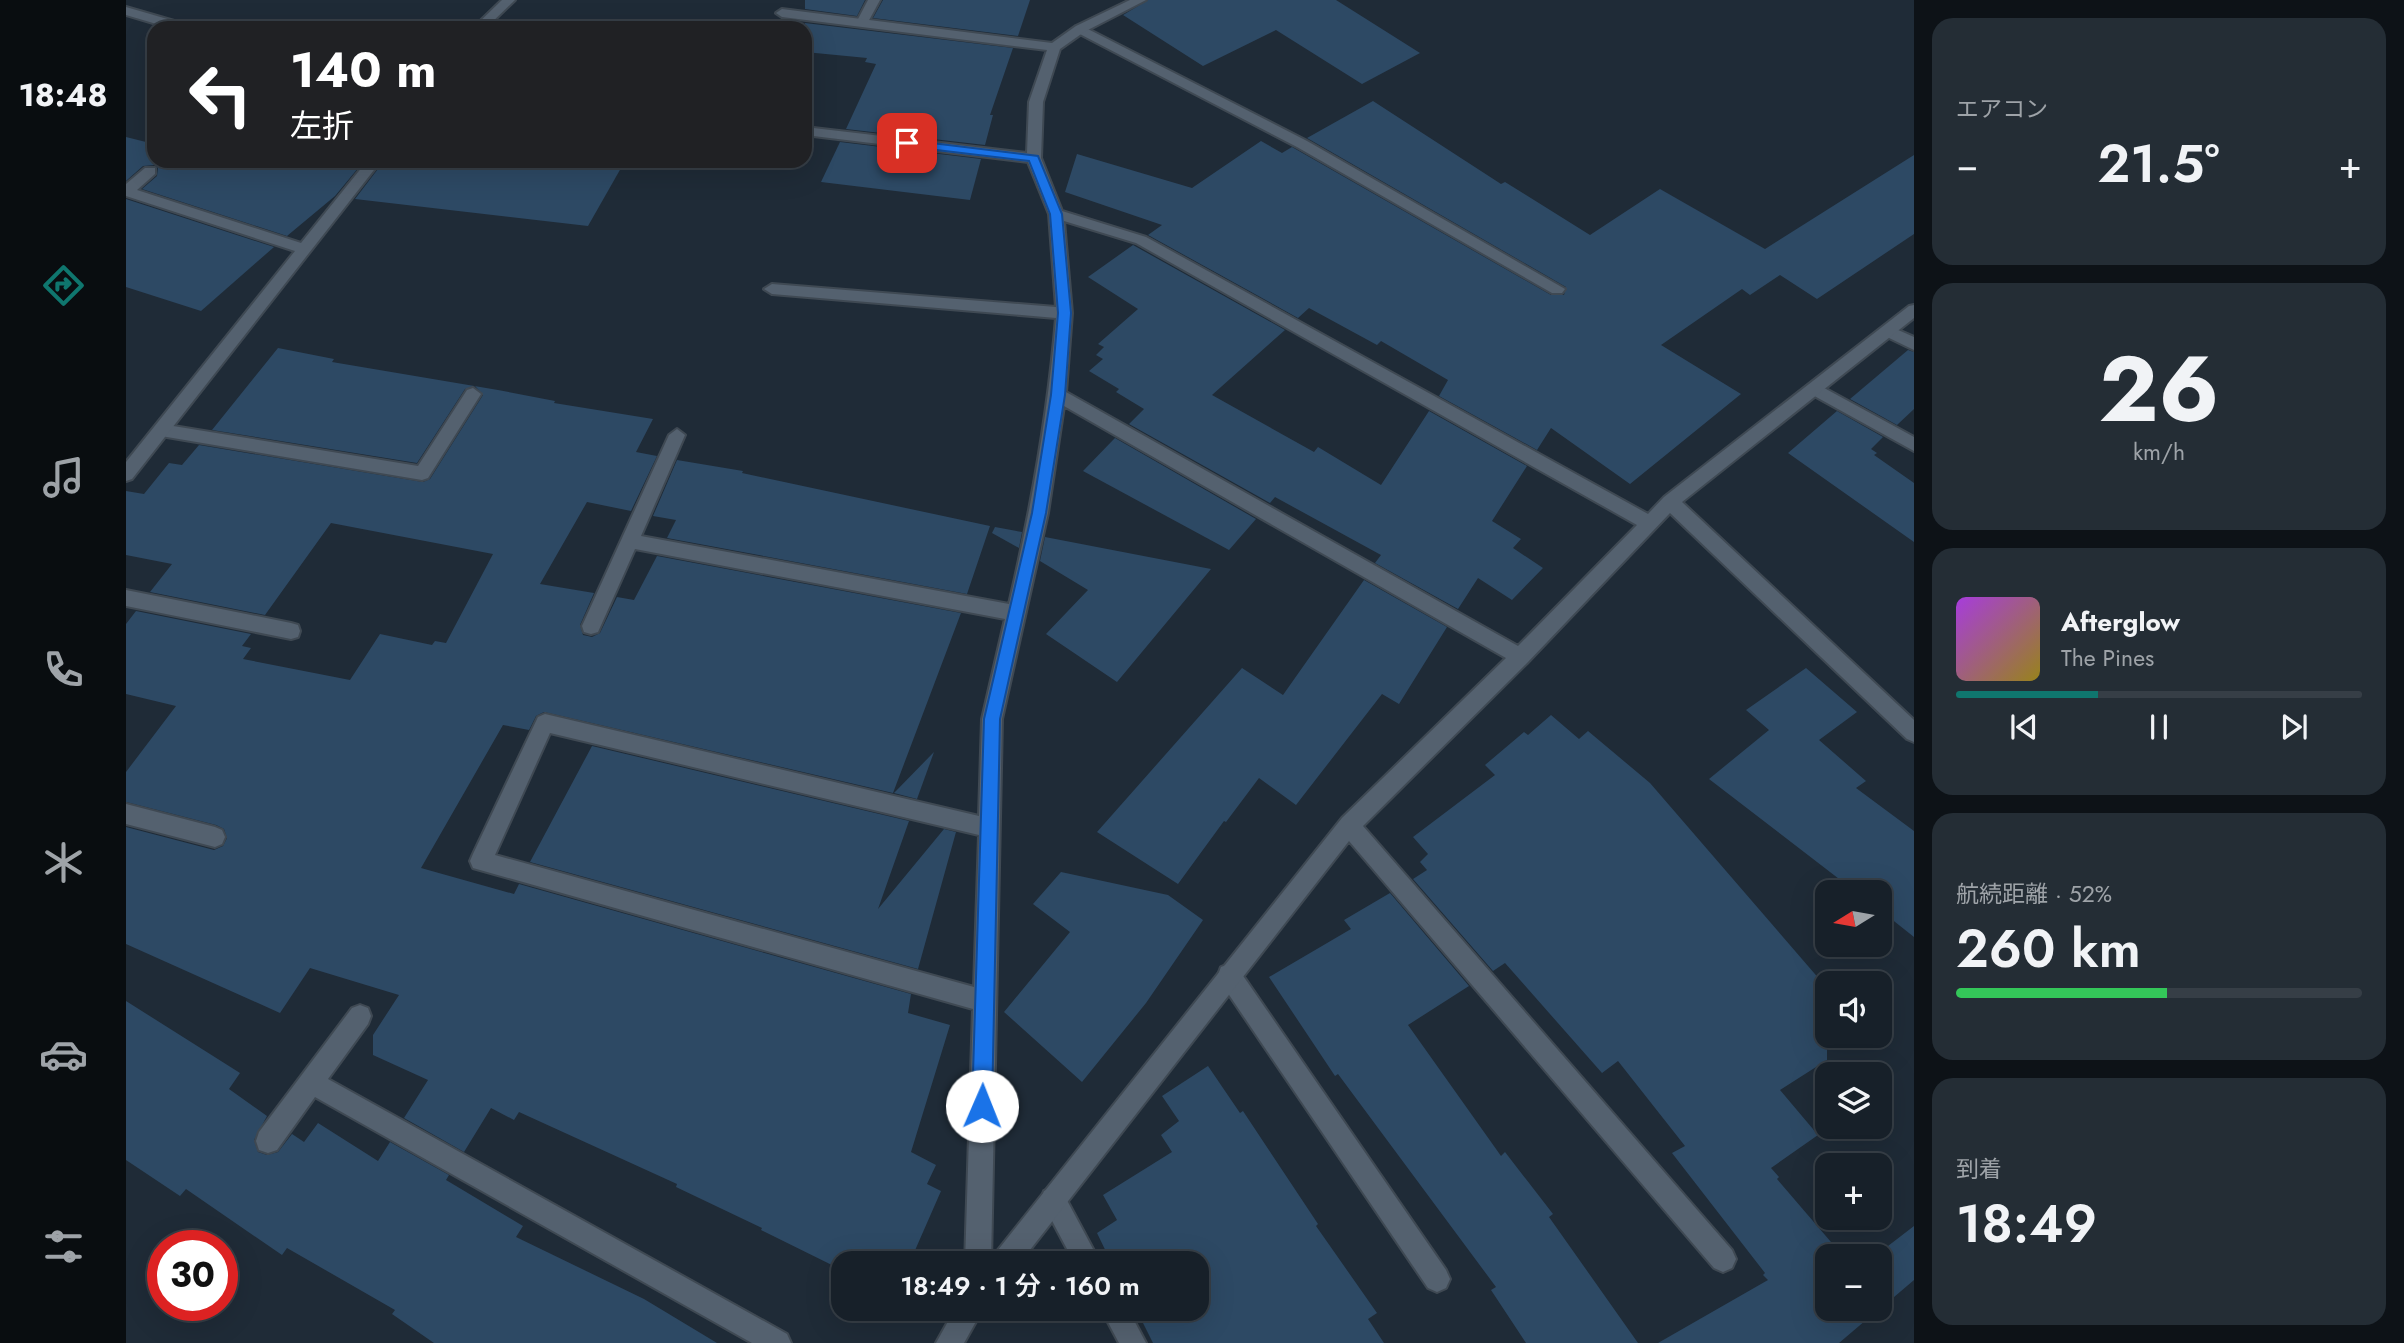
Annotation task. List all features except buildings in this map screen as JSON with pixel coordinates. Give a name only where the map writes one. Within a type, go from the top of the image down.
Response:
[{"type":"street","points":[[486,21],[509,0]]},
{"type":"street","points":[[863,21],[874,0]]},
{"type":"street","points":[[978,1251],[992,719],[1014,612],[1039,513],[1058,395],[1065,313],[1056,214],[1034,158],[1036,102],[1054,47],[1080,29],[1140,0]]},
{"type":"street","points":[[126,11],[160,21]]},
{"type":"street","points":[[782,13],[863,21],[1054,47]]},
{"type":"street","points":[[1080,29],[1302,144],[1557,289]]},
{"type":"street","points":[[812,132],[1034,158]]},
{"type":"street","points":[[126,474],[368,168]]},
{"type":"street","points":[[126,191],[150,171]]},
{"type":"street","points":[[126,191],[304,248]]},
{"type":"street","points":[[1056,214],[1141,240],[1651,524]]},
{"type":"street","points":[[772,289],[1065,313]]},
{"type":"street","points":[[1013,1251],[1349,825],[1520,657],[1670,502],[1914,310]]},
{"type":"street","points":[[1889,331],[1914,344]]},
{"type":"street","points":[[1815,389],[1914,445]]},
{"type":"street","points":[[161,430],[422,473],[473,394]]},
{"type":"street","points":[[1058,395],[1520,657]]},
{"type":"street","points":[[591,626],[677,435]]},
{"type":"street","points":[[1670,502],[1914,733]]},
{"type":"street","points":[[629,541],[1014,612]]},
{"type":"street","points":[[126,598],[291,631]]},
{"type":"street","points":[[984,1001],[481,861],[545,723],[989,828]]},
{"type":"street","points":[[126,814],[215,836]]},
{"type":"street","points":[[1349,825],[1723,1259]]},
{"type":"street","points":[[1229,975],[1437,1279]]},
{"type":"street","points":[[268,1141],[360,1016]]},
{"type":"street","points":[[311,1082],[778,1343]]},
{"type":"street","points":[[1053,1200],[1082,1251]]},
{"type":"street","points":[[949,1343],[963,1321]]},
{"type":"street","points":[[1121,1321],[1133,1343]]},
{"type":"route","points":[[907,143],[1034,158],[1056,214],[1065,313],[1058,395],[1039,513],[1014,612],[992,719],[982,1106]]}]
